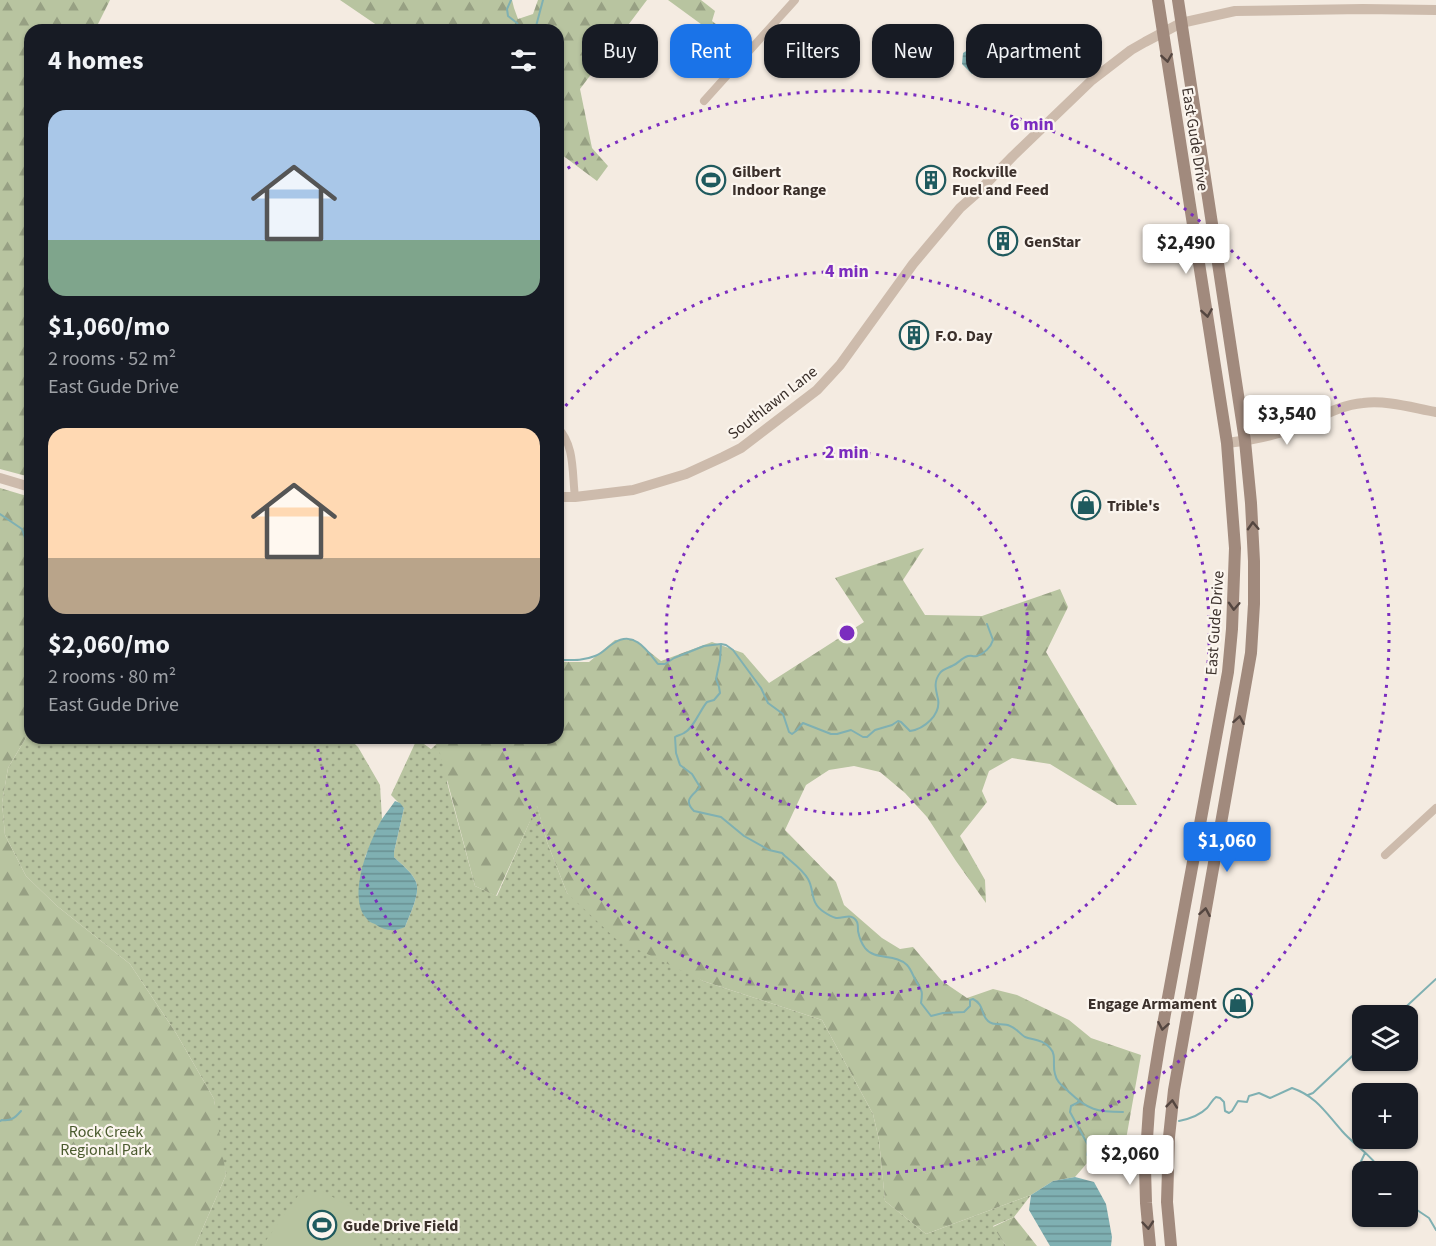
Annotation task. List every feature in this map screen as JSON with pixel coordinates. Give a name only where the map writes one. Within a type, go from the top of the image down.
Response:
[{"type":"main road","name":"East Gude Drive","points":[[1150,1246],[1145,1168],[1149,1109],[1226,684],[1232,629],[1235,548],[1227,443],[1158,0]]},
{"type":"main road","name":"East Gude Drive","points":[[1172,1246],[1167,1202],[1169,1137],[1174,1090],[1251,653],[1254,604],[1252,512],[1245,441],[1178,0]]},
{"type":"street","points":[[704,101],[795,0]]},
{"type":"street","name":"Southlawn Lane","points":[[564,497],[633,490],[696,470],[741,448],[817,390],[840,365],[913,264],[960,208],[1092,80],[1131,50],[1163,32],[1181,24],[1235,11],[1363,4],[1436,10]]},
{"type":"street","points":[[1227,443],[1270,436],[1352,404],[1380,403],[1436,412]]},
{"type":"street","points":[[564,435],[570,452],[574,497]]},
{"type":"street","points":[[0,478],[24,485]]},
{"type":"street","points":[[1385,855],[1436,808]]},
{"type":"green space","points":[[0,0],[110,0],[98,24],[24,24],[24,475],[0,469]]},
{"type":"green space","points":[[340,0],[512,0],[518,19],[533,14],[538,0],[647,0],[629,24],[582,24],[582,78],[588,78],[580,89],[592,148],[608,166],[597,181],[564,156],[564,24],[375,24]]},
{"type":"green space","points":[[668,0],[701,0],[715,11],[712,21],[716,24],[701,24]]},
{"type":"green space","name":"Rock Creek Regional Park","points":[[0,488],[24,495],[24,741],[8,768],[2,803],[5,835],[26,876],[57,906],[130,964],[176,1033],[214,1099],[226,1175],[195,1246],[0,1246]]},
{"type":"green space","points":[[924,548],[903,580],[925,615],[982,616],[1060,589],[1068,607],[1046,652],[1137,805],[1117,805],[1050,764],[1012,758],[989,771],[982,791],[987,802],[960,836],[985,880],[986,903],[927,817],[905,793],[880,772],[854,766],[829,770],[806,785],[785,830],[836,882],[844,905],[882,938],[900,949],[913,947],[942,981],[967,998],[993,989],[1017,995],[1069,1020],[1091,1038],[1141,1055],[1122,1162],[1095,1154],[1075,1177],[1053,1181],[1031,1195],[926,1234],[885,1201],[879,1140],[873,1114],[822,1020],[703,981],[616,939],[567,893],[547,842],[537,806],[496,896],[475,886],[438,744],[564,744],[564,662],[589,662],[615,640],[633,639],[661,661],[712,642],[743,653],[769,683],[864,622],[835,578]]},
{"type":"green space","points":[[24,741],[24,744],[355,744],[380,785],[382,819],[365,857],[405,927],[414,904],[417,887],[412,875],[394,857],[404,808],[391,795],[415,744],[424,744],[431,749],[436,744],[446,744],[453,761],[447,782],[475,886],[497,896],[537,805],[547,842],[567,893],[703,981],[822,1020],[873,1114],[879,1140],[885,1201],[926,1234],[1031,1195],[1014,1217],[993,1226],[1006,1246],[195,1246],[226,1175],[224,1166],[0,1246],[0,852],[215,1106],[214,1099],[176,1033],[130,964],[57,906],[26,876],[5,835],[2,803],[8,768]]},
{"type":"green space","name":"Gude Drive Field","points":[[320,1190],[363,1214],[372,1246],[262,1246],[300,1193],[307,1192],[310,1195]]},
{"type":"green space","points":[[1014,1217],[1037,1246],[1006,1246],[993,1227]]},
{"type":"water","points":[[966,51],[966,68],[962,64],[963,53]]},
{"type":"water","points":[[395,801],[404,808],[394,857],[414,878],[417,892],[405,927],[390,930],[367,919],[361,910],[359,884],[371,841],[382,819]]},
{"type":"water","points":[[1075,1177],[1094,1182],[1106,1204],[1112,1237],[1111,1246],[1050,1246],[1029,1210],[1031,1195],[1053,1181]]},
{"type":"waterway","points":[[511,0],[507,9],[508,16],[517,24]]},
{"type":"waterway","points":[[537,24],[543,0]]},
{"type":"waterway","points":[[0,514],[22,529],[24,535]]},
{"type":"waterway","points":[[564,660],[590,658],[614,643],[628,639],[639,643],[658,664],[665,664],[704,646],[726,645],[733,650],[761,688],[768,703],[783,714],[789,732],[792,734],[803,723],[831,734],[851,730],[867,737],[875,730],[898,721],[910,731],[926,724],[937,710],[936,680],[938,676],[943,670],[966,657],[977,656],[987,650],[993,640],[987,624]]},
{"type":"waterway","points":[[721,644],[716,679],[720,693],[714,700],[707,702],[688,731],[675,737],[676,753],[680,765],[692,774],[700,787],[689,800],[694,811],[721,817],[744,836],[769,850],[782,853],[806,876],[819,908],[836,918],[853,917],[862,942],[869,952],[897,959],[910,968],[921,989],[921,1003],[931,1016],[964,1012],[970,1006],[970,1000],[973,999],[977,1001],[990,1023],[1008,1025],[1025,1037],[1048,1045],[1053,1054],[1057,1080],[1082,1103],[1093,1109],[1123,1112]]},
{"type":"waterway","points":[[1408,1005],[1436,979]]},
{"type":"waterway","points":[[1308,1095],[1352,1056]]},
{"type":"waterway","points":[[1179,1121],[1201,1113],[1216,1097],[1224,1102],[1225,1111],[1229,1113],[1238,1101],[1247,1102],[1249,1096],[1259,1093],[1270,1098],[1292,1088],[1308,1096],[1320,1106],[1374,1161]]},
{"type":"waterway","points":[[1079,1102],[1071,1106],[1070,1112],[1089,1147],[1087,1155]]},
{"type":"waterway","points":[[0,1121],[13,1118],[21,1111]]},
{"type":"waterway","points":[[1361,1161],[1365,1153]]},
{"type":"waterway","points":[[1418,1211],[1429,1218],[1436,1230]]},
{"type":"place","name":"Gilbert Indoor Range","points":[[711,180]]},
{"type":"place","name":"Rockville Fuel and Feed","points":[[931,180]]},
{"type":"place","name":"GenStar","points":[[1003,241]]},
{"type":"place","name":"F.O. Day","points":[[914,335]]},
{"type":"place","name":"Trible's","points":[[1086,505]]},
{"type":"place","name":"Engage Armament","points":[[1238,1003]]},
{"type":"place","name":"Gude Drive Field","points":[[322,1225]]}]
